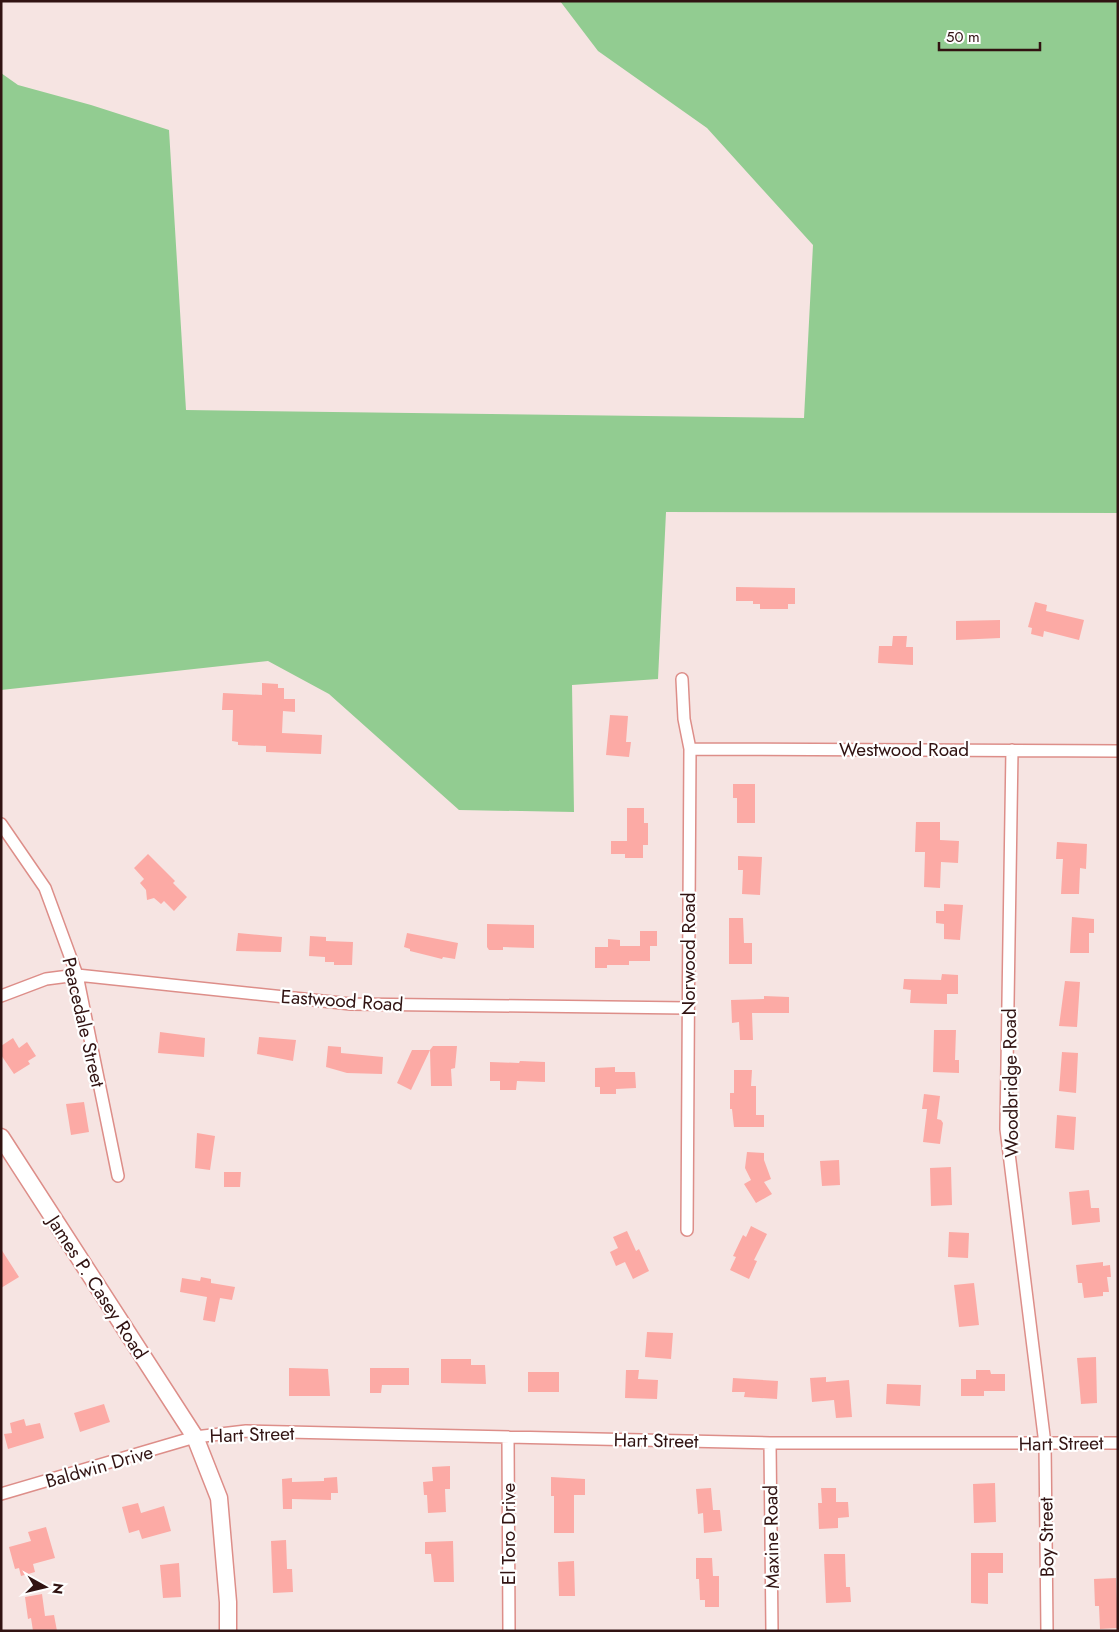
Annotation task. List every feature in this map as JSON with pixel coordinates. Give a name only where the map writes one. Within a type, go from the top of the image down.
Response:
[{"type":"main road","name":"James P. Casey Road","points":[[1,1137],[195,1437]]},
{"type":"main road","points":[[195,1437],[219,1498],[228,1602],[228,1631]]},
{"type":"street","name":"Norwood Road","points":[[682,680],[684,719],[690,749],[687,1230]]},
{"type":"street","name":"Westwood Road","points":[[690,749],[1118,751]]},
{"type":"street","name":"Woodbridge Road","points":[[1012,750],[1006,1128],[1045,1444]]},
{"type":"street","name":"Peacedale Street","points":[[1,824],[45,888],[77,975],[118,1176]]},
{"type":"street","name":"Eastwood Road","points":[[1,996],[46,979],[77,975],[351,1004],[687,1008]]},
{"type":"street","name":"Hart Street","points":[[195,1437],[246,1431],[770,1443],[1118,1443]]},
{"type":"street","name":"Baldwin Drive","points":[[1,1494],[195,1437]]},
{"type":"street","name":"El Toro Drive","points":[[508,1437],[509,1631]]},
{"type":"street","name":"Maxine Road","points":[[770,1443],[772,1631]]},
{"type":"street","name":"Boy Street","points":[[1045,1444],[1047,1631]]},
{"type":"green space","points":[[560,1],[1118,1],[1118,513],[666,512],[658,679],[572,685],[574,812],[459,810],[329,694],[268,661],[1,690],[1,73],[18,85],[91,105],[169,130],[186,410],[804,418],[813,245],[707,128],[598,51]]},
{"type":"building","points":[[736,587],[795,588],[795,604],[788,604],[788,609],[760,609],[760,604],[753,604],[753,601],[736,601]]},
{"type":"building","points":[[1035,602],[1047,605],[1046,611],[1084,620],[1079,640],[1044,631],[1043,637],[1031,634],[1032,628],[1028,627]]},
{"type":"building","points":[[1000,620],[1000,638],[956,640],[956,621]]},
{"type":"building","points":[[893,636],[907,636],[906,647],[913,647],[913,665],[878,663],[879,646],[892,646]]},
{"type":"building","points":[[262,683],[278,684],[278,688],[284,688],[284,699],[295,699],[295,712],[283,711],[282,733],[322,735],[321,754],[266,752],[266,746],[238,745],[238,742],[232,741],[233,710],[222,710],[223,693],[262,695]]},
{"type":"building","points":[[610,715],[628,716],[626,742],[631,742],[629,757],[606,755]]},
{"type":"building","points":[[733,784],[755,784],[755,823],[737,823],[737,798],[733,798]]},
{"type":"building","points":[[627,808],[644,808],[644,823],[648,823],[648,845],[643,845],[643,858],[625,858],[625,854],[611,854],[611,841],[627,841]]},
{"type":"building","points":[[916,822],[940,822],[940,840],[959,841],[958,863],[941,862],[940,888],[924,887],[925,852],[915,852]]},
{"type":"building","points":[[1057,842],[1087,844],[1086,869],[1080,868],[1079,894],[1061,894],[1063,859],[1056,859]]},
{"type":"building","points":[[148,854],[175,881],[173,883],[187,897],[174,911],[164,901],[161,904],[154,898],[147,900],[146,890],[140,883],[144,879],[134,868]]},
{"type":"building","points":[[738,856],[762,857],[760,895],[742,894],[743,870],[738,870]]},
{"type":"building","points":[[944,904],[963,905],[960,940],[944,939],[944,924],[936,923],[936,911],[944,911]]},
{"type":"building","points":[[1072,917],[1094,919],[1094,933],[1089,933],[1089,953],[1070,953]]},
{"type":"building","points":[[729,918],[743,918],[744,943],[752,943],[752,964],[729,964]]},
{"type":"building","points":[[487,924],[534,925],[534,948],[503,947],[503,950],[489,950],[487,947]]},
{"type":"building","points":[[640,931],[657,931],[657,946],[650,946],[650,961],[629,961],[629,965],[607,965],[607,968],[595,968],[595,947],[608,947],[608,939],[620,940],[620,946],[640,946]]},
{"type":"building","points":[[238,933],[282,937],[281,952],[236,951]]},
{"type":"building","points":[[407,933],[458,943],[455,959],[443,957],[442,959],[410,951],[410,949],[404,947]]},
{"type":"building","points":[[310,936],[326,937],[326,941],[353,942],[352,965],[334,965],[334,962],[325,962],[325,957],[309,956]]},
{"type":"building","points":[[942,974],[958,975],[958,994],[947,994],[947,1004],[910,1003],[911,990],[903,989],[904,979],[941,980]]},
{"type":"building","points":[[1065,981],[1080,982],[1077,1027],[1059,1026]]},
{"type":"building","points":[[764,996],[789,997],[789,1013],[752,1013],[753,1040],[740,1040],[739,1022],[732,1023],[731,1000],[764,999]]},
{"type":"building","points":[[934,1030],[956,1030],[955,1060],[959,1060],[959,1073],[933,1072]]},
{"type":"building","points":[[160,1032],[205,1038],[204,1057],[158,1053]]},
{"type":"building","points":[[259,1037],[296,1040],[293,1061],[257,1054]]},
{"type":"building","points":[[13,1038],[19,1048],[27,1042],[36,1056],[28,1061],[30,1064],[14,1074],[1,1055],[1,1046]]},
{"type":"building","points":[[328,1046],[341,1047],[341,1053],[383,1057],[382,1074],[347,1073],[326,1067]]},
{"type":"building","points":[[433,1046],[457,1046],[455,1068],[451,1069],[452,1086],[431,1086],[430,1050]]},
{"type":"building","points":[[412,1050],[430,1050],[411,1090],[397,1083]]},
{"type":"building","points":[[1062,1052],[1078,1053],[1076,1093],[1059,1091]]},
{"type":"building","points":[[520,1061],[545,1062],[545,1082],[517,1081],[516,1090],[500,1090],[500,1081],[490,1081],[490,1062],[519,1063]]},
{"type":"building","points":[[615,1067],[615,1072],[635,1072],[636,1088],[616,1089],[616,1094],[600,1094],[600,1087],[595,1087],[595,1068]]},
{"type":"building","points":[[734,1070],[752,1070],[751,1086],[756,1086],[756,1115],[764,1115],[764,1127],[734,1127],[732,1109],[730,1109],[730,1093],[734,1093]]},
{"type":"building","points":[[924,1094],[940,1096],[937,1119],[943,1123],[940,1144],[923,1142],[927,1109],[922,1109]]},
{"type":"building","points":[[84,1102],[89,1132],[71,1135],[66,1104]]},
{"type":"building","points":[[1057,1115],[1076,1117],[1074,1150],[1055,1148]]},
{"type":"building","points":[[197,1133],[215,1136],[210,1170],[195,1168]]},
{"type":"building","points":[[747,1152],[764,1153],[764,1160],[771,1179],[764,1182],[772,1194],[756,1203],[744,1184],[751,1180],[745,1168]]},
{"type":"building","points":[[839,1160],[840,1185],[822,1186],[820,1161]]},
{"type":"building","points":[[951,1167],[952,1205],[931,1206],[930,1168]]},
{"type":"building","points":[[224,1172],[241,1172],[240,1187],[224,1187]]},
{"type":"building","points":[[1089,1190],[1091,1208],[1099,1208],[1100,1222],[1072,1225],[1069,1192]]},
{"type":"building","points":[[751,1226],[767,1234],[754,1260],[757,1261],[749,1279],[730,1270],[736,1257],[733,1256],[743,1235],[746,1237]]},
{"type":"building","points":[[627,1231],[636,1251],[639,1249],[649,1271],[633,1279],[625,1262],[616,1266],[610,1252],[618,1248],[613,1237]]},
{"type":"building","points":[[949,1232],[969,1233],[968,1258],[948,1257]]},
{"type":"building","points":[[1,1249],[19,1277],[1,1288]]},
{"type":"building","points":[[1103,1262],[1103,1266],[1110,1265],[1111,1277],[1107,1277],[1109,1292],[1103,1292],[1103,1296],[1084,1298],[1082,1283],[1078,1283],[1076,1265]]},
{"type":"building","points":[[201,1277],[211,1279],[211,1283],[235,1287],[232,1300],[220,1298],[215,1322],[203,1320],[207,1297],[180,1292],[182,1278],[200,1281]]},
{"type":"building","points":[[974,1283],[979,1325],[959,1327],[954,1285]]},
{"type":"building","points":[[647,1332],[673,1333],[671,1359],[645,1357]]},
{"type":"building","points":[[1096,1357],[1097,1403],[1081,1404],[1077,1358]]},
{"type":"building","points":[[441,1359],[471,1359],[471,1365],[485,1365],[486,1384],[441,1383]]},
{"type":"building","points":[[289,1368],[328,1369],[330,1396],[289,1396]]},
{"type":"building","points":[[370,1368],[409,1368],[409,1385],[382,1385],[381,1393],[370,1393]]},
{"type":"building","points":[[626,1370],[639,1370],[638,1379],[658,1380],[657,1399],[625,1398]]},
{"type":"building","points":[[976,1370],[990,1370],[991,1374],[1005,1374],[1005,1391],[984,1391],[984,1396],[961,1396],[961,1379],[976,1379]]},
{"type":"building","points":[[528,1372],[559,1372],[559,1392],[528,1392]]},
{"type":"building","points":[[826,1377],[826,1382],[849,1380],[852,1417],[836,1418],[834,1400],[812,1402],[810,1378]]},
{"type":"building","points":[[733,1378],[778,1381],[777,1399],[744,1397],[745,1392],[732,1392]]},
{"type":"building","points":[[887,1384],[921,1385],[920,1406],[886,1404]]},
{"type":"building","points":[[104,1404],[110,1422],[80,1432],[74,1413]]},
{"type":"building","points":[[24,1419],[26,1426],[40,1423],[44,1438],[8,1449],[4,1434],[12,1433],[10,1423]]},
{"type":"building","points":[[450,1466],[450,1489],[445,1489],[446,1512],[428,1513],[427,1495],[424,1495],[423,1482],[433,1481],[432,1467]]},
{"type":"building","points":[[337,1477],[338,1493],[331,1493],[331,1500],[292,1499],[292,1509],[283,1509],[282,1479],[292,1478],[292,1482],[324,1481],[324,1478]]},
{"type":"building","points":[[551,1477],[585,1479],[585,1495],[574,1495],[574,1533],[554,1533],[554,1496],[551,1496]]},
{"type":"building","points":[[995,1483],[996,1522],[974,1523],[973,1484]]},
{"type":"building","points":[[711,1488],[713,1510],[720,1510],[722,1531],[704,1533],[703,1513],[698,1514],[696,1489]]},
{"type":"building","points":[[821,1488],[836,1488],[836,1502],[848,1502],[849,1517],[838,1518],[838,1528],[819,1529],[818,1503],[822,1503]]},
{"type":"building","points":[[138,1503],[141,1513],[164,1506],[171,1531],[142,1539],[139,1530],[129,1533],[122,1507]]},
{"type":"building","points":[[46,1527],[55,1558],[33,1564],[35,1572],[21,1576],[19,1568],[15,1569],[9,1547],[31,1541],[28,1532]]},
{"type":"building","points":[[286,1540],[287,1569],[292,1569],[293,1592],[273,1593],[271,1541]]},
{"type":"building","points":[[453,1541],[454,1582],[434,1582],[431,1554],[425,1554],[425,1542]]},
{"type":"building","points":[[971,1553],[1003,1553],[1003,1573],[988,1573],[988,1604],[971,1603]]},
{"type":"building","points":[[824,1554],[845,1554],[846,1587],[850,1587],[851,1602],[826,1603]]},
{"type":"building","points":[[696,1558],[712,1558],[713,1576],[719,1576],[719,1607],[705,1607],[705,1600],[700,1600],[699,1579],[696,1579]]},
{"type":"building","points":[[574,1561],[575,1596],[559,1596],[558,1562]]},
{"type":"building","points":[[179,1563],[181,1597],[163,1598],[160,1565]]},
{"type":"building","points":[[1116,1578],[1118,1628],[1100,1629],[1099,1606],[1095,1606],[1094,1579]]},
{"type":"building","points":[[42,1594],[45,1616],[54,1615],[57,1631],[33,1631],[31,1618],[28,1619],[25,1597]]}]
